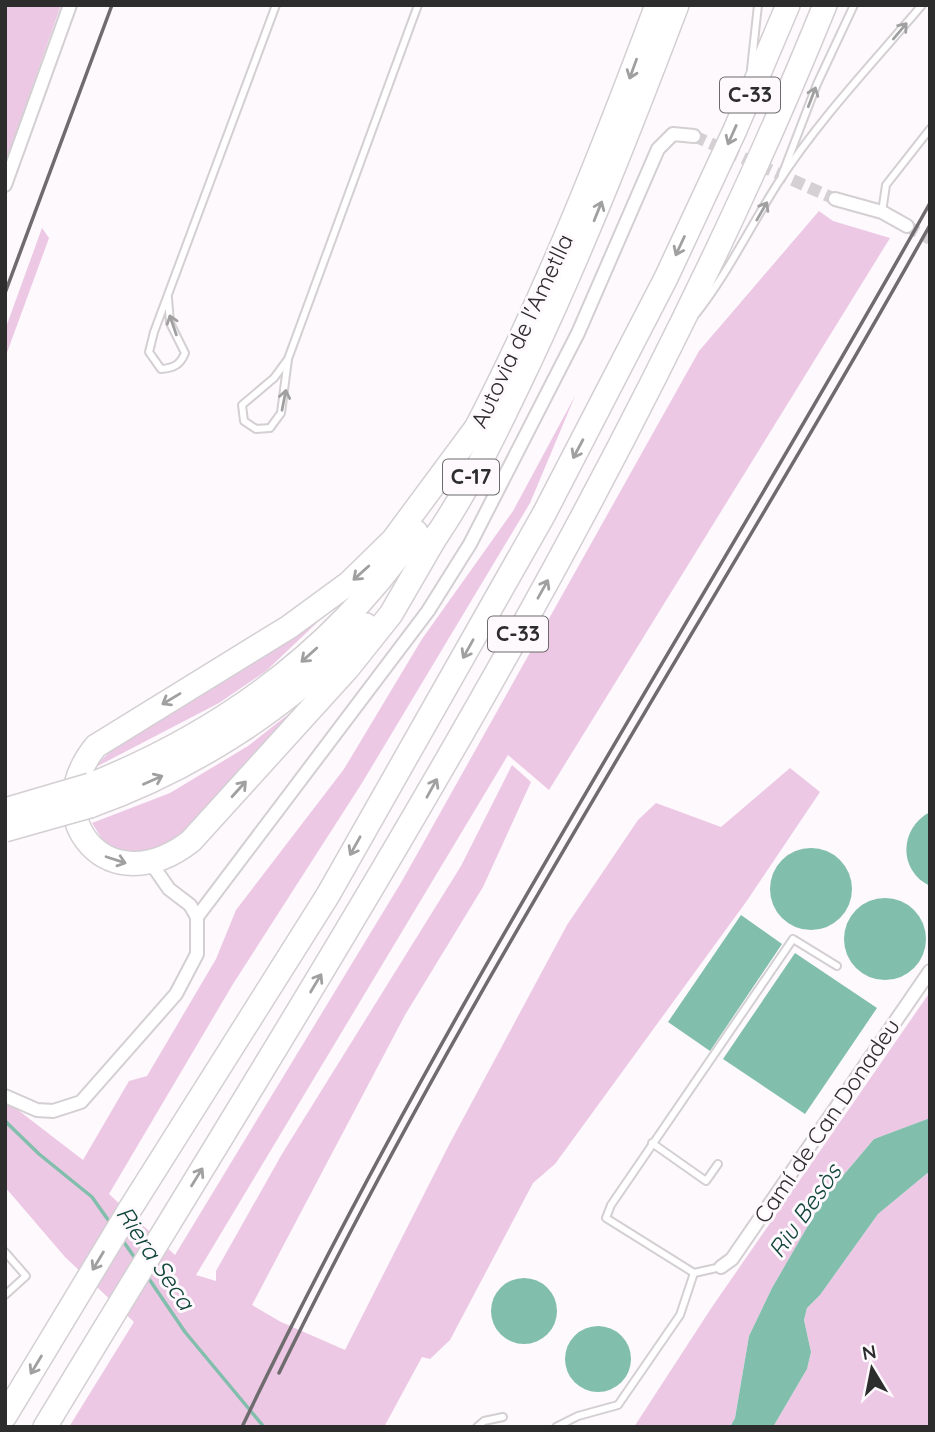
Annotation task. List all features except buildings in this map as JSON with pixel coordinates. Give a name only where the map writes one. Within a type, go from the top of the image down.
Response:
[{"type":"highway","name":"Autovia de l'Ametlla","points":[[90,796],[220,722],[260,695],[332,633],[396,561],[449,481],[530,320],[582,200],[657,5]]},
{"type":"highway","name":"C-17","points":[[5,830],[90,796],[167,773],[210,750],[290,695],[363,628],[395,592],[438,533],[510,402],[591,226],[677,5]]},
{"type":"highway","name":"C-33","points":[[5,1416],[130,1209],[328,895],[508,578],[630,350],[747,101],[788,5]]},
{"type":"highway","name":"C-33","points":[[45,1427],[426,797],[604,481],[766,148],[825,5]]},
{"type":"highway","points":[[438,533],[391,614],[348,668],[202,830],[176,852],[151,863],[122,863],[110,860],[86,839],[76,817],[75,796],[79,774],[89,755],[108,737],[277,634],[349,583],[408,522],[479,424]]},
{"type":"highway","name":"C-17","points":[[5,810],[90,796]]},
{"type":"street","points":[[5,185],[70,5]]},
{"type":"street","points":[[197,917],[428,611],[470,544],[531,430],[578,334],[658,149],[673,134],[694,136]]},
{"type":"street","points":[[835,199],[882,212],[906,226]]},
{"type":"street","points":[[5,1096],[37,1110],[53,1111],[81,1102],[176,994],[197,954],[197,917],[190,905],[169,889],[151,863]]},
{"type":"street","name":"Camí de Can Donadeu","points":[[721,1266],[740,1247],[930,971]]},
{"type":"lane","points":[[168,298],[170,323],[185,353],[181,363],[172,368],[161,369],[149,352],[168,298],[276,5]]},
{"type":"lane","points":[[288,359],[274,378],[242,405],[244,421],[256,429],[270,428],[281,412],[288,359],[418,5]]},
{"type":"lane","name":"C-33","points":[[747,101],[758,5]]},
{"type":"lane","points":[[778,183],[817,84],[854,5]]},
{"type":"lane","name":"C-33","points":[[669,349],[720,283],[778,183],[822,123],[922,5]]},
{"type":"lane","points":[[882,212],[886,185],[930,129]]},
{"type":"lane","points":[[721,1266],[694,1273],[606,1218],[611,1205],[793,939],[837,966]]},
{"type":"lane","points":[[652,1143],[706,1181],[718,1164]]},
{"type":"lane","points":[[5,1252],[26,1276],[5,1295]]},
{"type":"lane","points":[[556,1427],[578,1416],[618,1405],[680,1315],[694,1273]]},
{"type":"lane","points":[[477,1427],[484,1421],[503,1418]]},
{"type":"shaded area","points":[[5,5],[61,5],[5,164]]},
{"type":"shaded area","points":[[819,211],[833,221],[890,238],[549,790],[508,755],[196,1275],[216,1281],[216,1271],[282,1154],[461,866],[512,765],[531,782],[483,887],[405,1015],[252,1305],[281,1322],[345,1350],[450,1143],[567,925],[638,820],[656,803],[721,827],[790,768],[820,792],[746,902],[555,1164],[533,1183],[450,1340],[430,1359],[422,1357],[384,1427],[69,1427],[134,1322],[65,1257],[5,1187],[5,1100],[83,1160],[129,1081],[147,1076],[216,959],[236,910],[344,769],[422,639],[513,511],[575,396],[530,503],[362,783],[233,984],[109,1194],[175,1255],[402,881],[699,351]]},
{"type":"shaded area","points":[[42,228],[49,238],[5,358],[5,330]]},
{"type":"shaded area","points":[[342,599],[266,671],[219,703],[92,769],[116,746]]},
{"type":"shaded area","points":[[318,691],[218,799],[179,835],[159,849],[140,853],[107,847],[92,823],[170,793],[248,746]]},
{"type":"shaded area","points":[[930,812],[930,886],[912,870],[906,849],[912,828]]},
{"type":"shaded area","points":[[811,848],[827,852],[840,860],[848,873],[852,889],[848,905],[840,918],[827,926],[811,930],[795,926],[782,918],[774,905],[770,889],[774,873],[782,860],[795,852]]},
{"type":"shaded area","points":[[885,898],[901,902],[914,910],[922,923],[926,939],[922,955],[914,968],[901,976],[885,980],[869,976],[856,968],[848,955],[844,939],[848,923],[856,910],[869,902]]},
{"type":"shaded area","points":[[741,915],[782,944],[710,1051],[668,1022]]},
{"type":"shaded area","points":[[795,953],[877,1008],[805,1114],[723,1059]]},
{"type":"shaded area","points":[[930,992],[930,1118],[874,1139],[824,1198],[772,1288],[749,1336],[735,1418],[730,1427],[634,1427],[712,1307]]},
{"type":"shaded area","points":[[930,1118],[930,1171],[878,1214],[820,1295],[807,1308],[804,1320],[811,1352],[807,1369],[773,1427],[730,1427],[735,1418],[749,1336],[772,1288],[824,1198],[874,1139]]},
{"type":"shaded area","points":[[930,1171],[930,1427],[773,1427],[807,1369],[811,1352],[804,1320],[807,1308],[820,1295],[878,1214]]},
{"type":"shaded area","points":[[524,1278],[537,1281],[547,1288],[554,1298],[557,1311],[554,1324],[547,1334],[537,1341],[524,1344],[511,1341],[501,1334],[494,1324],[491,1311],[494,1298],[501,1288],[511,1281]]},
{"type":"shaded area","points":[[598,1326],[611,1329],[621,1336],[628,1346],[631,1359],[628,1372],[621,1382],[611,1389],[598,1392],[585,1389],[575,1382],[568,1372],[565,1359],[568,1346],[575,1336],[585,1329]]},
{"type":"waterway","name":"Riera Seca","points":[[5,1121],[39,1154],[92,1197],[111,1224]]},
{"type":"waterway","name":"Riera Seca","points":[[121,1238],[137,1261]]},
{"type":"waterway","name":"Riera Seca","points":[[147,1276],[185,1332],[264,1427]]},
{"type":"tunnel","points":[[694,136],[835,199]]},
{"type":"tunnel","points":[[907,226],[930,239]]},
{"type":"railway","points":[[5,293],[112,5]]},
{"type":"railway","points":[[242,1427],[320,1270],[488,962],[930,203]]},
{"type":"railway","points":[[279,1373],[354,1226],[513,937],[765,511],[930,225]]},
{"type":"water label","name":"Riu Besòs","points":[[805,1211]]}]
